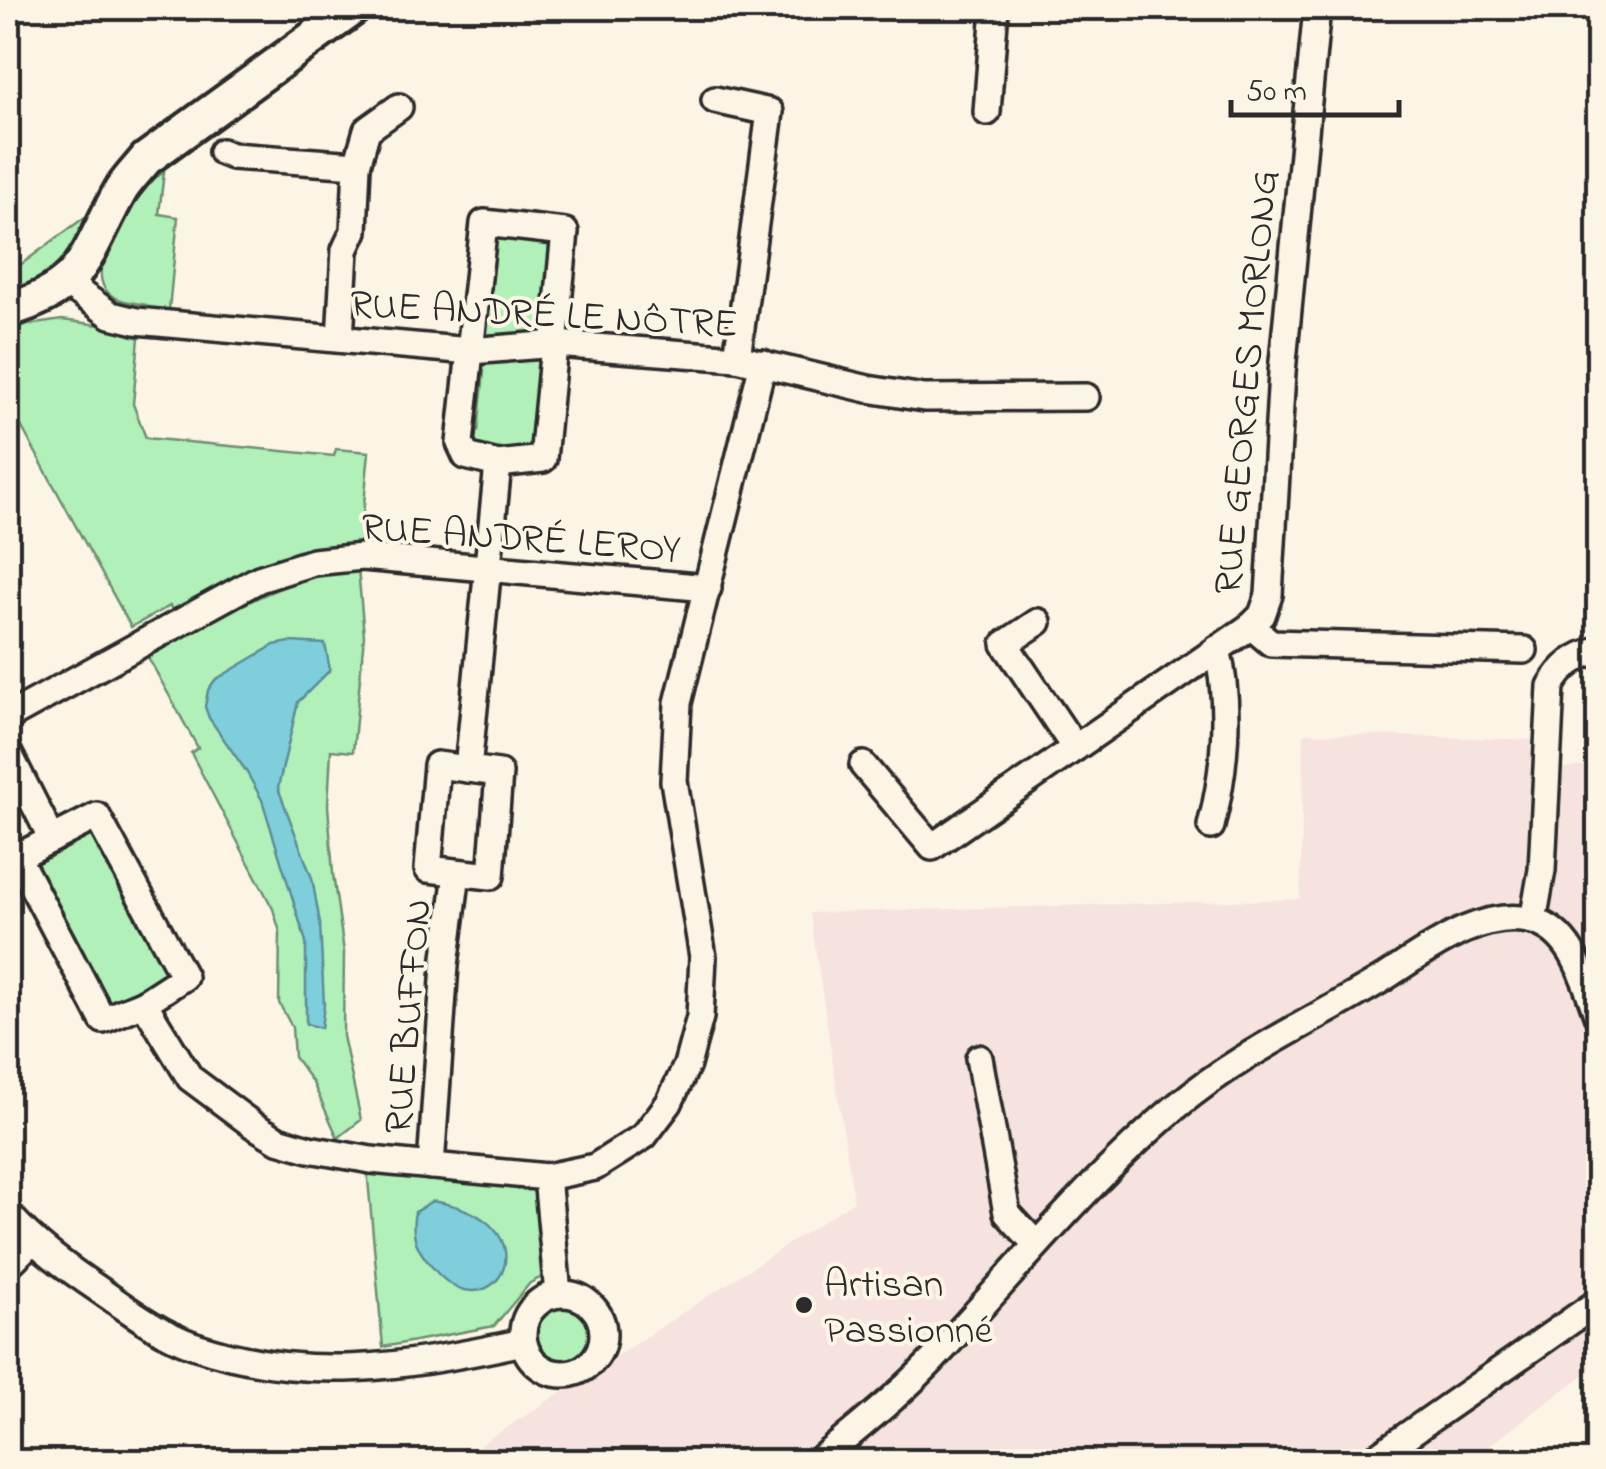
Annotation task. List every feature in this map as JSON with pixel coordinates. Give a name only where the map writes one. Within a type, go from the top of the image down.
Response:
[{"type":"street","points":[[8,310],[32,303],[66,284],[90,254],[122,188],[146,159],[354,8]]},
{"type":"street","points":[[987,112],[995,8]]},
{"type":"street","name":"RUE GEORGES MORLONG","points":[[863,765],[932,847],[1262,615],[1269,596],[1282,372],[1317,8]]},
{"type":"street","points":[[714,100],[770,112],[737,358]]},
{"type":"street","points":[[340,338],[345,250],[354,230],[357,165],[367,130],[399,107]]},
{"type":"street","points":[[222,152],[232,156],[357,165]]},
{"type":"street","points":[[484,224],[565,232],[556,344],[543,460],[498,464],[466,456],[460,443],[484,224]]},
{"type":"street","name":"RUE ANDRÉ LE NÔTRE","points":[[66,284],[111,315],[136,322],[470,350],[556,344],[737,358],[924,398],[1086,397]]},
{"type":"street","points":[[144,1003],[190,1078],[224,1106],[278,1140],[340,1156],[547,1177],[595,1167],[644,1136],[669,1103],[687,1065],[700,1017],[704,957],[674,781],[674,742],[687,657],[708,588],[763,363]]},
{"type":"street","points":[[468,769],[498,464]]},
{"type":"street","name":"RUE ANDRÉ LEROY","points":[[8,717],[259,579],[313,562],[362,557],[708,588]]},
{"type":"street","points":[[1038,622],[1005,644],[1075,748]]},
{"type":"street","points":[[1251,626],[1271,642],[1524,650]]},
{"type":"street","points":[[1211,826],[1220,789],[1225,681],[1217,650]]},
{"type":"street","points":[[1532,921],[1542,870],[1552,686],[1558,672],[1598,650]]},
{"type":"street","points":[[8,752],[52,838]]},
{"type":"street","name":"RUE BUFFON","points":[[437,766],[499,773],[491,876],[457,873],[428,869],[437,766]]},
{"type":"street","points":[[98,816],[184,977],[144,1003],[104,1020],[17,858],[52,838],[98,816]]},
{"type":"street","name":"RUE BUFFON","points":[[431,1166],[445,965],[457,873]]},
{"type":"street","points":[[817,1462],[877,1414],[939,1354],[1116,1160],[1180,1104],[1262,1046],[1476,926],[1502,920],[1532,921],[1568,946],[1598,1017]]},
{"type":"street","points":[[979,1058],[1007,1213],[1036,1244]]},
{"type":"street","points":[[547,1177],[558,1294]]},
{"type":"street","points":[[8,1214],[32,1241],[150,1325],[192,1345],[258,1362],[344,1370],[432,1362],[523,1342]]},
{"type":"street","points":[[8,1265],[32,1241]]},
{"type":"street","points":[[558,1294],[583,1298],[600,1318],[602,1344],[596,1356],[576,1372],[549,1372],[528,1355],[523,1342],[526,1316],[534,1305],[558,1294]]},
{"type":"street","points":[[1369,1462],[1598,1302]]},
{"type":"shaded area","points":[[1304,733],[1541,740],[1543,771],[1598,764],[1598,1364],[1469,1461],[454,1462],[854,1201],[810,913],[1300,899]]},
{"type":"green space","points":[[164,172],[159,214],[178,217],[169,310],[147,310],[147,305],[108,293],[101,268],[133,202]]},
{"type":"green space","points":[[89,217],[68,264],[8,300],[8,274]]},
{"type":"green space","points":[[490,236],[557,241],[547,333],[500,337],[486,335],[479,326],[492,282]]},
{"type":"green space","points":[[62,320],[99,325],[139,338],[133,404],[146,438],[334,456],[336,449],[369,452],[360,546],[174,613],[170,606],[131,627],[8,402],[8,328]]},
{"type":"green space","points":[[480,361],[546,362],[537,448],[498,451],[480,446],[469,431],[478,431],[484,371],[475,370]]},
{"type":"green space","points":[[358,568],[364,636],[353,752],[331,750],[328,805],[344,952],[343,1036],[361,1120],[338,1138],[313,1083],[294,1057],[292,1027],[279,1003],[280,932],[273,909],[191,753],[198,748],[148,657],[275,590]]},
{"type":"green space","points":[[88,831],[98,835],[105,845],[98,850],[156,956],[163,952],[168,963],[164,980],[109,1006],[94,990],[101,986],[42,880],[35,883],[32,858]]},
{"type":"green space","points":[[367,1168],[532,1183],[542,1196],[548,1274],[530,1283],[494,1326],[383,1347]]},
{"type":"green space","points":[[561,1303],[582,1312],[591,1333],[582,1354],[561,1363],[540,1354],[531,1333],[540,1312]]},
{"type":"water","points":[[325,644],[330,670],[298,702],[278,788],[312,878],[320,923],[324,1005],[321,1028],[306,1024],[306,942],[262,800],[205,707],[208,690],[215,680],[274,645]]},
{"type":"water","points":[[432,1201],[472,1213],[495,1230],[505,1250],[503,1269],[493,1284],[476,1291],[455,1287],[427,1261],[413,1228],[415,1212]]},
{"type":"place","name":"Artisan Passionné","points":[[804,1305]]}]
